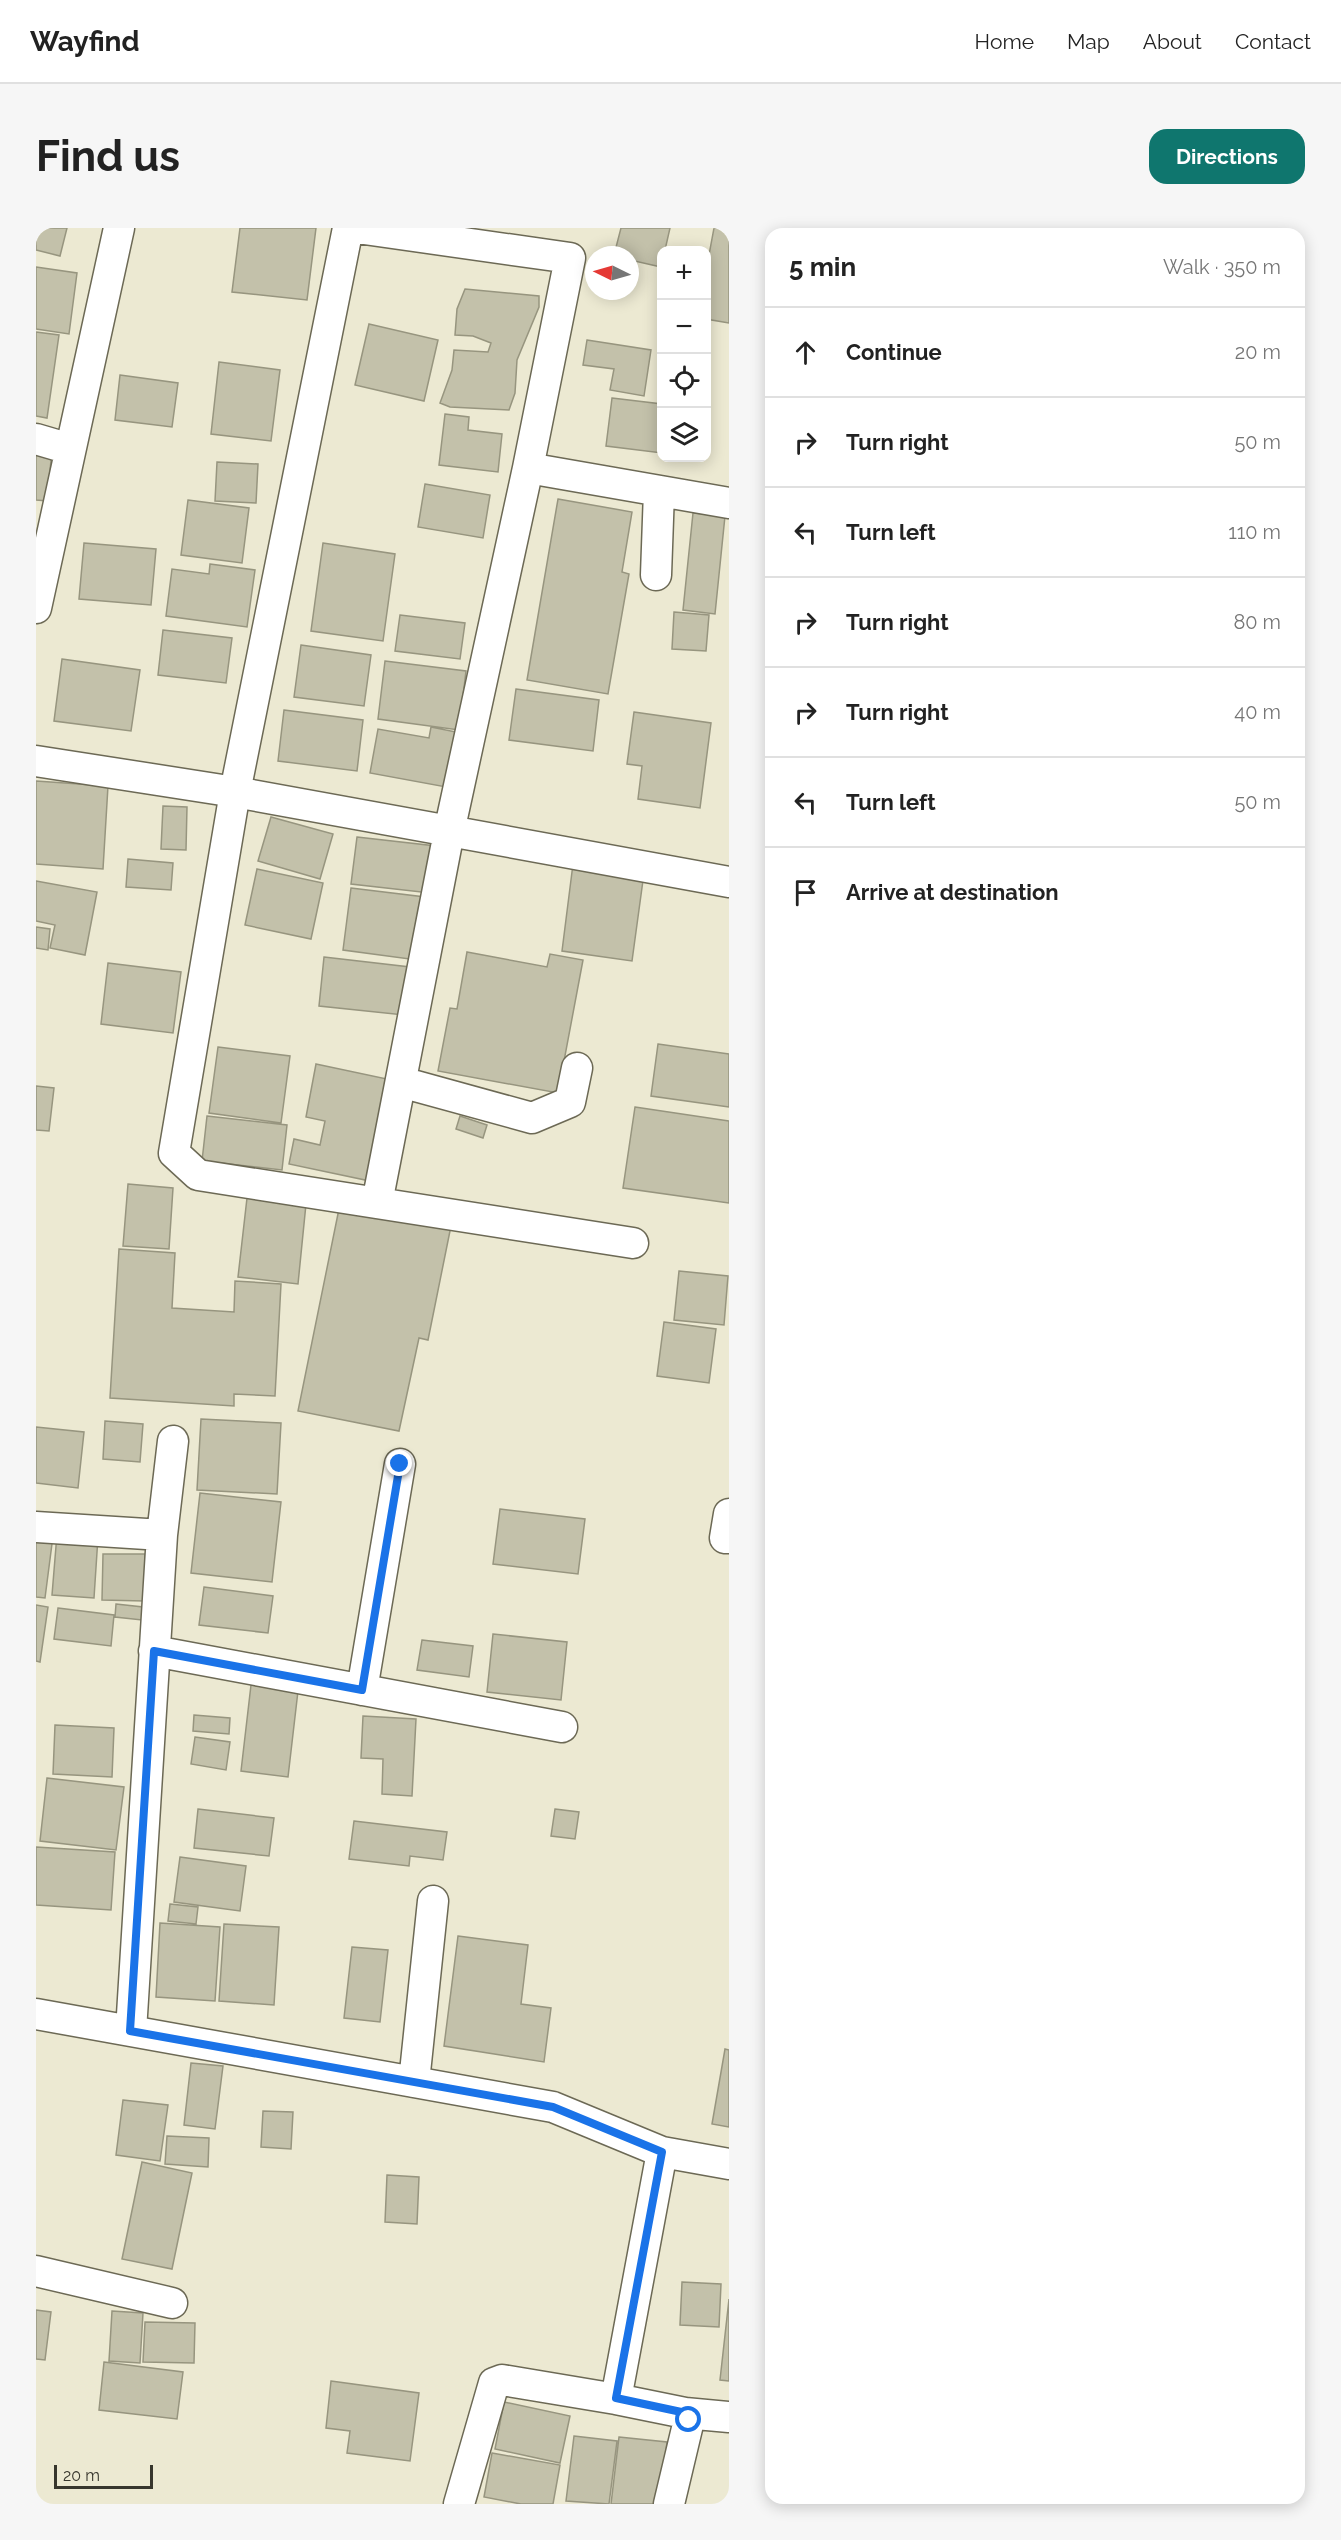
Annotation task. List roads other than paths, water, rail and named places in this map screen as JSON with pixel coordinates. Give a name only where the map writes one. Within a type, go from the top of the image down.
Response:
[{"type":"street","points":[[36,608],[119,228]]},
{"type":"street","points":[[348,228],[235,792],[174,1153],[198,1175],[633,1242]]},
{"type":"street","points":[[357,228],[570,258],[528,468],[449,832],[377,1203]]},
{"type":"street","points":[[36,439],[70,449]]},
{"type":"street","points":[[528,468],[729,504]]},
{"type":"street","points":[[656,575],[659,491]]},
{"type":"street","points":[[36,760],[235,792],[729,882]]},
{"type":"street","points":[[401,1082],[532,1118],[570,1102],[577,1068]]},
{"type":"street","points":[[130,2031],[162,1535],[173,1441]]},
{"type":"street","points":[[362,1690],[400,1464]]},
{"type":"street","points":[[729,1514],[725,1538],[729,1538]]},
{"type":"street","points":[[36,1527],[162,1535]]},
{"type":"street","points":[[154,1651],[562,1727]]},
{"type":"street","points":[[414,2082],[433,1901]]},
{"type":"street","points":[[36,2014],[553,2107],[662,2152],[729,2164]]},
{"type":"street","points":[[616,2398],[662,2152]]},
{"type":"street","points":[[36,2271],[171,2303]]},
{"type":"street","points":[[459,2504],[494,2383],[502,2380],[616,2398],[686,2413],[729,2417]]},
{"type":"street","points":[[669,2504],[689,2420],[686,2413]]}]
